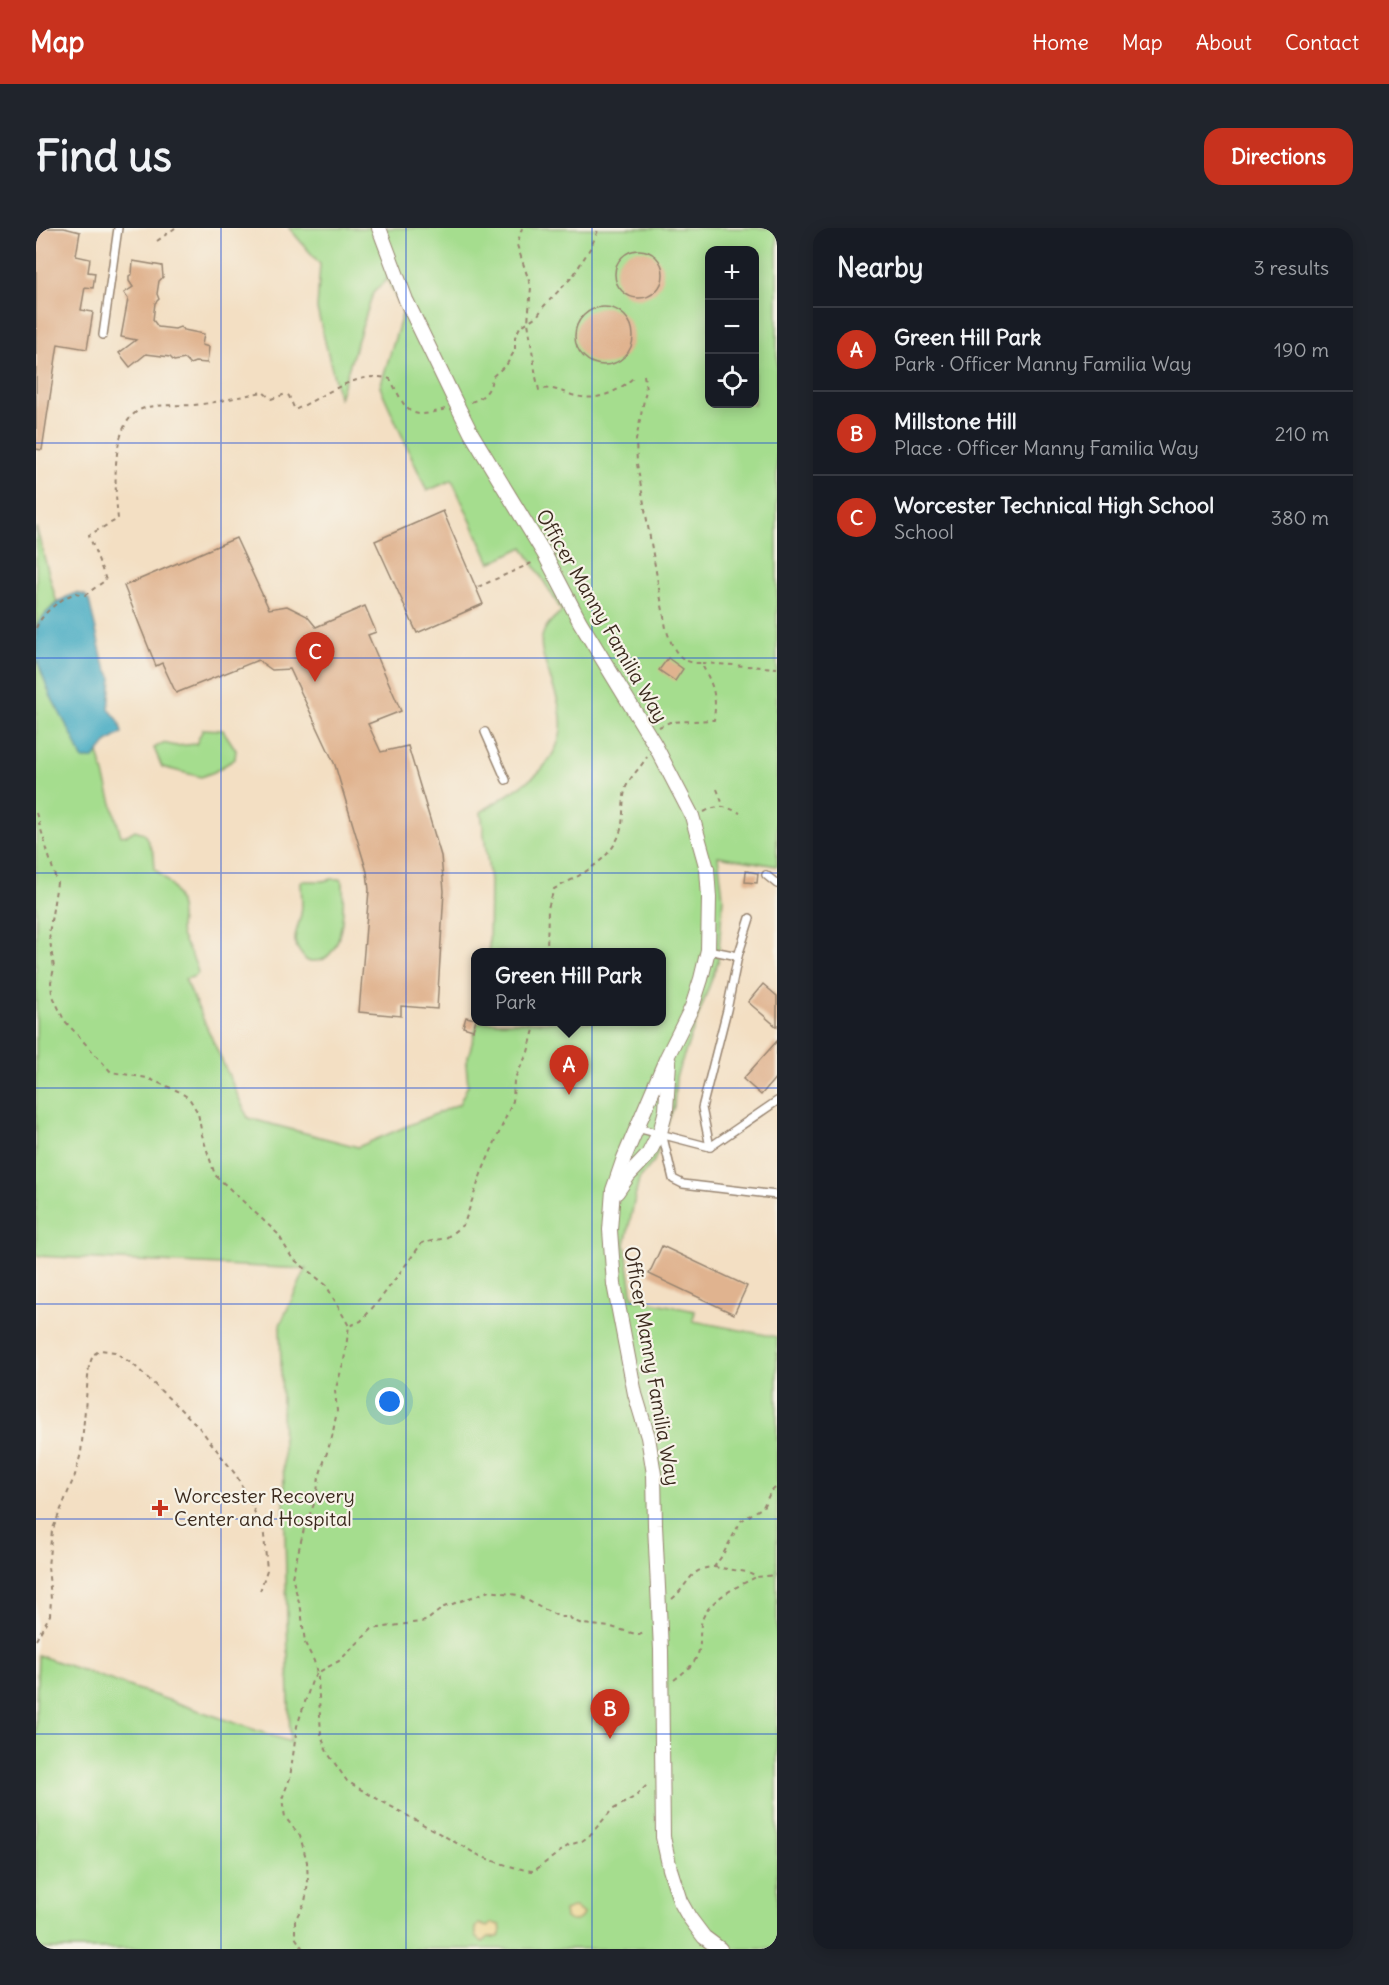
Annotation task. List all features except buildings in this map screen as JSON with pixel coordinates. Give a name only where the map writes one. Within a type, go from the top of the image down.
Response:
[{"type":"street","name":"Officer Manny Familia Way","points":[[379,228],[410,308],[471,433],[545,555],[580,622],[655,745],[692,817],[708,876],[708,950],[701,979],[692,1007],[636,1128],[613,1190],[610,1243],[614,1284],[635,1394],[648,1437],[654,1474],[660,1616],[661,1818],[666,1853],[680,1901],[704,1936],[720,1949]]},
{"type":"street","name":"Officer Manny Familia Way","points":[[612,1204],[628,1176],[648,1155],[661,1133],[666,1110],[667,1069],[676,1040]]},
{"type":"lane","points":[[103,335],[117,228]]},
{"type":"lane","points":[[485,732],[506,780]]},
{"type":"lane","points":[[766,875],[777,884]]},
{"type":"lane","points":[[710,1147],[702,1108],[738,956],[750,918]]},
{"type":"lane","points":[[708,950],[738,956]]},
{"type":"lane","points":[[710,1147],[777,1101]]},
{"type":"lane","points":[[636,1128],[710,1147]]},
{"type":"lane","points":[[661,1133],[673,1179],[683,1184],[777,1195]]},
{"type":"path","points":[[157,242],[175,228]]},
{"type":"path","points":[[522,228],[517,245],[531,287],[528,322],[539,390],[546,387],[586,398],[596,398],[623,387],[633,378]]},
{"type":"path","points":[[36,628],[38,623],[58,603],[76,593],[85,595],[106,580],[89,535],[118,519],[116,468],[121,434],[126,422],[138,410],[147,407],[202,404],[263,392],[271,399],[286,394],[295,410],[350,381],[383,377],[390,379],[408,411],[417,415],[477,400],[491,387],[492,377],[507,364],[515,350],[515,337],[520,327],[538,315],[573,276],[591,247],[599,228]]},
{"type":"path","points":[[644,375],[646,390],[636,440],[637,464],[671,646],[678,657],[694,663],[777,668]]},
{"type":"path","points":[[478,587],[532,564],[538,559]]},
{"type":"path","points":[[547,948],[548,908],[554,889],[581,874],[604,857],[616,844],[622,825],[627,786],[655,745],[658,728],[670,722],[714,720],[715,688],[701,663]]},
{"type":"path","points":[[717,789],[723,805]]},
{"type":"path","points":[[692,817],[714,806],[723,805],[740,813]]},
{"type":"path","points":[[36,813],[57,882],[49,934],[54,968],[51,982],[52,994],[64,1020],[111,1072],[147,1078],[189,1098],[198,1113],[202,1135],[215,1175],[278,1234],[292,1258],[326,1286],[349,1326],[344,1361],[335,1391],[337,1411],[332,1437],[292,1577],[301,1609],[305,1643],[317,1673],[321,1735],[327,1752],[347,1781],[480,1856],[497,1864],[511,1865],[529,1872],[534,1871],[569,1845],[589,1836],[612,1810],[636,1796],[651,1781]]},
{"type":"path","points":[[349,1326],[361,1321],[375,1306],[422,1243],[446,1238],[464,1224],[481,1174],[513,1101],[514,1080],[528,1052],[535,1026]]},
{"type":"path","points":[[36,1640],[50,1615],[48,1566],[52,1531],[75,1476],[81,1453],[89,1366],[93,1355],[100,1350],[115,1352],[135,1366],[198,1426],[236,1475],[264,1535],[267,1570],[260,1591]]},
{"type":"path","points":[[714,1567],[741,1521],[763,1507],[771,1491],[777,1487]]},
{"type":"path","points":[[303,1949],[295,1937],[295,1920],[305,1902],[308,1883],[307,1862],[300,1836],[285,1817],[282,1799],[290,1778],[297,1726],[312,1681],[317,1673],[339,1661],[372,1629],[426,1621],[444,1607],[489,1591],[518,1594],[543,1610],[560,1617],[570,1617],[582,1624],[639,1635],[650,1629],[669,1601],[701,1567],[747,1572],[756,1577]]},
{"type":"path","points":[[661,1690],[689,1669],[697,1658],[703,1619],[718,1598],[756,1577],[777,1575]]},
{"type":"green space","points":[[289,228],[777,228],[777,866],[718,856],[723,897],[718,962],[676,1077],[674,1106],[654,1161],[639,1179],[625,1244],[633,1298],[695,1311],[693,1321],[777,1337],[777,1949],[36,1949],[38,1655],[290,1742],[280,1325],[306,1269],[36,1256],[36,527],[121,836],[135,830],[144,833],[154,854],[155,869],[166,879],[177,895],[181,916],[181,935],[198,973],[185,979],[248,1118],[358,1147],[459,1104],[468,1085],[466,1064],[477,1026],[666,1026],[666,948],[489,948],[490,880],[481,812],[536,775],[552,756],[558,742],[561,730],[559,705],[541,643],[542,635],[548,625],[562,611],[523,547],[490,563],[452,480],[427,491],[380,387],[403,312],[387,279],[373,293],[339,398],[317,309],[320,264]]},
{"type":"green space","points":[[203,729],[223,730],[236,750],[235,759],[201,777],[162,767],[154,748],[163,743],[176,746],[196,744]]},
{"type":"green space","points":[[341,879],[343,883],[343,914],[339,936],[330,954],[322,960],[307,961],[295,943],[302,910],[301,881]]},
{"type":"sand","points":[[575,1907],[583,1914],[580,1919],[573,1921],[565,1918],[564,1911]]},
{"type":"sand","points":[[492,1923],[500,1925],[499,1937],[489,1937],[483,1942],[479,1940],[476,1936],[476,1928],[479,1924],[487,1927]]},
{"type":"water","points":[[76,593],[85,595],[89,600],[103,661],[112,678],[109,709],[119,721],[122,733],[106,743],[93,759],[82,759],[51,697],[36,658],[36,628],[39,622],[64,598]]},
{"type":"place","name":"Worcester Technical High School","points":[[315,682]]},
{"type":"place","name":"Green Hill Park","points":[[569,1095]]},
{"type":"place","name":"Worcester Recovery Center and Hospital","points":[[160,1508]]},
{"type":"place","name":"Millstone Hill","points":[[610,1739]]}]
